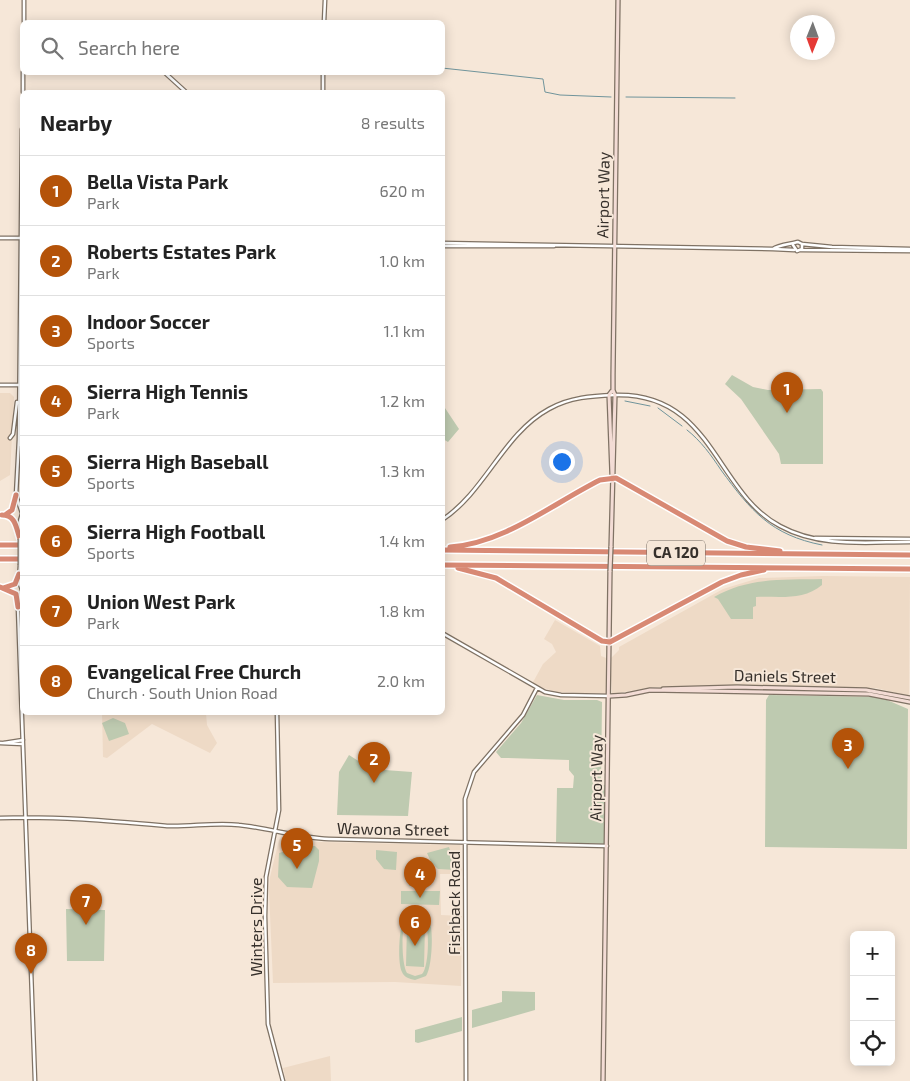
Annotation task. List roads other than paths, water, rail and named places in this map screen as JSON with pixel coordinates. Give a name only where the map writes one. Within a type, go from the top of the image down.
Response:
[{"type":"highway","points":[[445,549],[473,544],[494,537],[584,488],[612,476],[621,479],[727,540],[746,547],[804,555]]},
{"type":"highway","points":[[1,516],[12,511],[16,495]]},
{"type":"highway","points":[[1,516],[13,518],[20,539]]},
{"type":"highway","points":[[0,545],[20,545]]},
{"type":"highway","name":"CA 120","points":[[445,549],[910,555]]},
{"type":"highway","points":[[0,559],[20,559]]},
{"type":"highway","name":"CA 120","points":[[445,565],[910,569]]},
{"type":"highway","points":[[445,566],[477,571],[496,578],[602,640],[610,642],[722,582],[754,572],[792,568]]},
{"type":"highway","points":[[2,587],[15,584],[19,574]]},
{"type":"highway","points":[[2,587],[17,595],[18,607]]},
{"type":"main road","name":"Airport Way","points":[[613,390],[618,0]]},
{"type":"main road","points":[[610,395],[613,390],[616,395]]},
{"type":"main road","name":"Airport Way","points":[[610,395],[612,476]]},
{"type":"main road","name":"Airport Way","points":[[602,1081],[610,696],[610,571],[616,395]]},
{"type":"main road","name":"Daniels Street","points":[[610,696],[669,688],[737,687],[866,690],[910,698]]},
{"type":"main road","name":"Daniels Street","points":[[660,690],[869,694],[910,702]]},
{"type":"street","points":[[24,0],[24,20]]},
{"type":"street","points":[[324,0],[324,20]]},
{"type":"street","points":[[23,75],[23,90]]},
{"type":"street","points":[[167,75],[184,90]]},
{"type":"street","points":[[323,90],[324,75]]},
{"type":"street","points":[[0,238],[20,238]]},
{"type":"street","points":[[773,249],[793,245],[797,242],[837,248],[910,250]]},
{"type":"street","points":[[445,244],[910,250]]},
{"type":"street","points":[[801,250],[802,244]]},
{"type":"street","points":[[793,245],[794,250]]},
{"type":"street","points":[[0,385],[20,385]]},
{"type":"street","points":[[20,392],[16,495],[20,506]]},
{"type":"street","points":[[445,518],[468,499],[507,448],[535,418],[563,403],[586,397],[616,395],[632,396],[652,401],[673,410],[689,422],[710,445],[745,495],[761,513],[779,526],[808,538],[831,542],[910,541]]},
{"type":"street","points":[[10,438],[13,434],[15,410],[19,399]]},
{"type":"street","points":[[20,518],[18,525],[20,580]]},
{"type":"street","points":[[20,600],[18,607],[20,630]]},
{"type":"street","name":"Daniels Street","points":[[445,635],[536,688],[553,695],[610,696]]},
{"type":"street","name":"Fishback Road","points":[[466,1081],[465,799],[474,772],[522,715],[536,688]]},
{"type":"street","points":[[23,715],[35,1081]]},
{"type":"street","name":"Winters Drive","points":[[277,715],[279,810],[265,888],[267,1016],[283,1081]]},
{"type":"street","points":[[1,743],[23,742]]},
{"type":"street","name":"Wawona Street","points":[[0,818],[63,817],[82,821],[141,822],[168,826],[231,824],[319,839],[607,846]]},
{"type":"waterway","points":[[445,68],[543,79],[545,92],[560,95],[611,97]]},
{"type":"waterway","points":[[626,97],[735,98]]},
{"type":"waterway","points":[[625,401],[650,406]]},
{"type":"waterway","points":[[658,408],[682,426]]},
{"type":"waterway","points":[[687,430],[706,448],[742,498],[764,519],[789,535],[822,545]]},
{"type":"place","name":"Bella Vista Park","points":[[787,413]]},
{"type":"place","name":"Indoor Soccer","points":[[848,769]]},
{"type":"place","name":"Roberts Estates Park","points":[[374,783]]},
{"type":"place","name":"Sierra High Baseball","points":[[297,869]]},
{"type":"place","name":"Sierra High Tennis","points":[[420,898]]},
{"type":"place","name":"Union West Park","points":[[86,925]]},
{"type":"place","name":"Sierra High Football","points":[[415,946]]},
{"type":"place","name":"Evangelical Free Church","points":[[31,974]]}]
